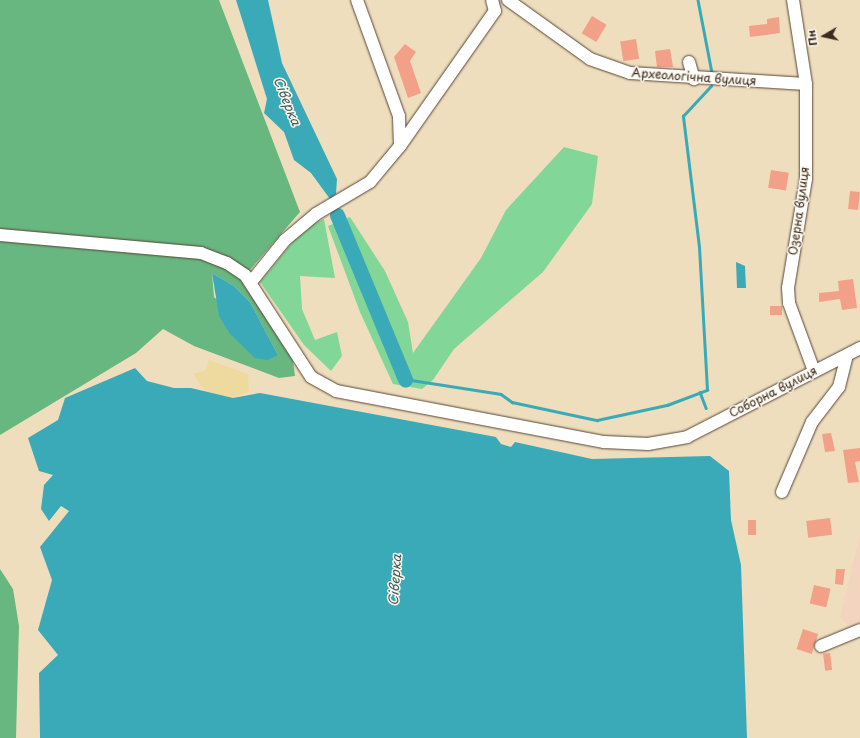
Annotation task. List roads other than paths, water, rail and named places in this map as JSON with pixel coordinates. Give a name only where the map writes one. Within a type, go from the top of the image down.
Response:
[{"type":"street","points":[[357,0],[399,116],[400,146]]},
{"type":"street","points":[[251,282],[285,240],[316,214],[370,182],[400,146],[495,11],[492,0]]},
{"type":"street","name":"Археологічна вулиця","points":[[508,0],[590,58],[630,73],[694,79],[806,84]]},
{"type":"street","name":"Озерна вулиця","points":[[793,0],[806,84],[806,179],[788,288],[790,303],[814,371]]},
{"type":"street","points":[[689,62],[694,79]]},
{"type":"street","name":"Соборна вулиця","points":[[0,234],[176,248],[227,263],[251,282],[311,377],[336,391],[604,442],[648,444],[686,437],[814,371],[847,356],[860,348]]},
{"type":"street","points":[[782,492],[812,422],[839,387],[847,356]]},
{"type":"street","points":[[821,646],[860,630]]},
{"type":"water","points":[[236,0],[268,0],[282,63],[337,179],[336,194],[330,199],[311,173],[294,160],[284,132],[264,113],[267,99]]},
{"type":"water","points":[[736,262],[745,266],[746,288],[737,288]]},
{"type":"water","points":[[212,273],[234,286],[250,302],[278,355],[267,360],[255,358],[230,334],[219,316]]},
{"type":"water","points":[[135,368],[147,381],[174,388],[191,388],[233,398],[260,393],[496,437],[501,444],[511,447],[515,442],[592,459],[710,456],[729,471],[731,520],[741,565],[747,738],[40,738],[39,673],[58,655],[38,630],[52,580],[40,547],[69,511],[61,506],[49,521],[41,509],[44,485],[53,475],[39,471],[28,438],[58,420],[65,398]]},
{"type":"waterway","points":[[698,0],[712,73]]},
{"type":"waterway","points":[[405,379],[501,394],[512,402],[597,420],[667,405],[707,390],[699,247],[683,116],[711,86]]},
{"type":"waterway","name":"Сіверка","points":[[337,215],[405,379]]},
{"type":"waterway","points":[[700,392],[706,408]]}]
